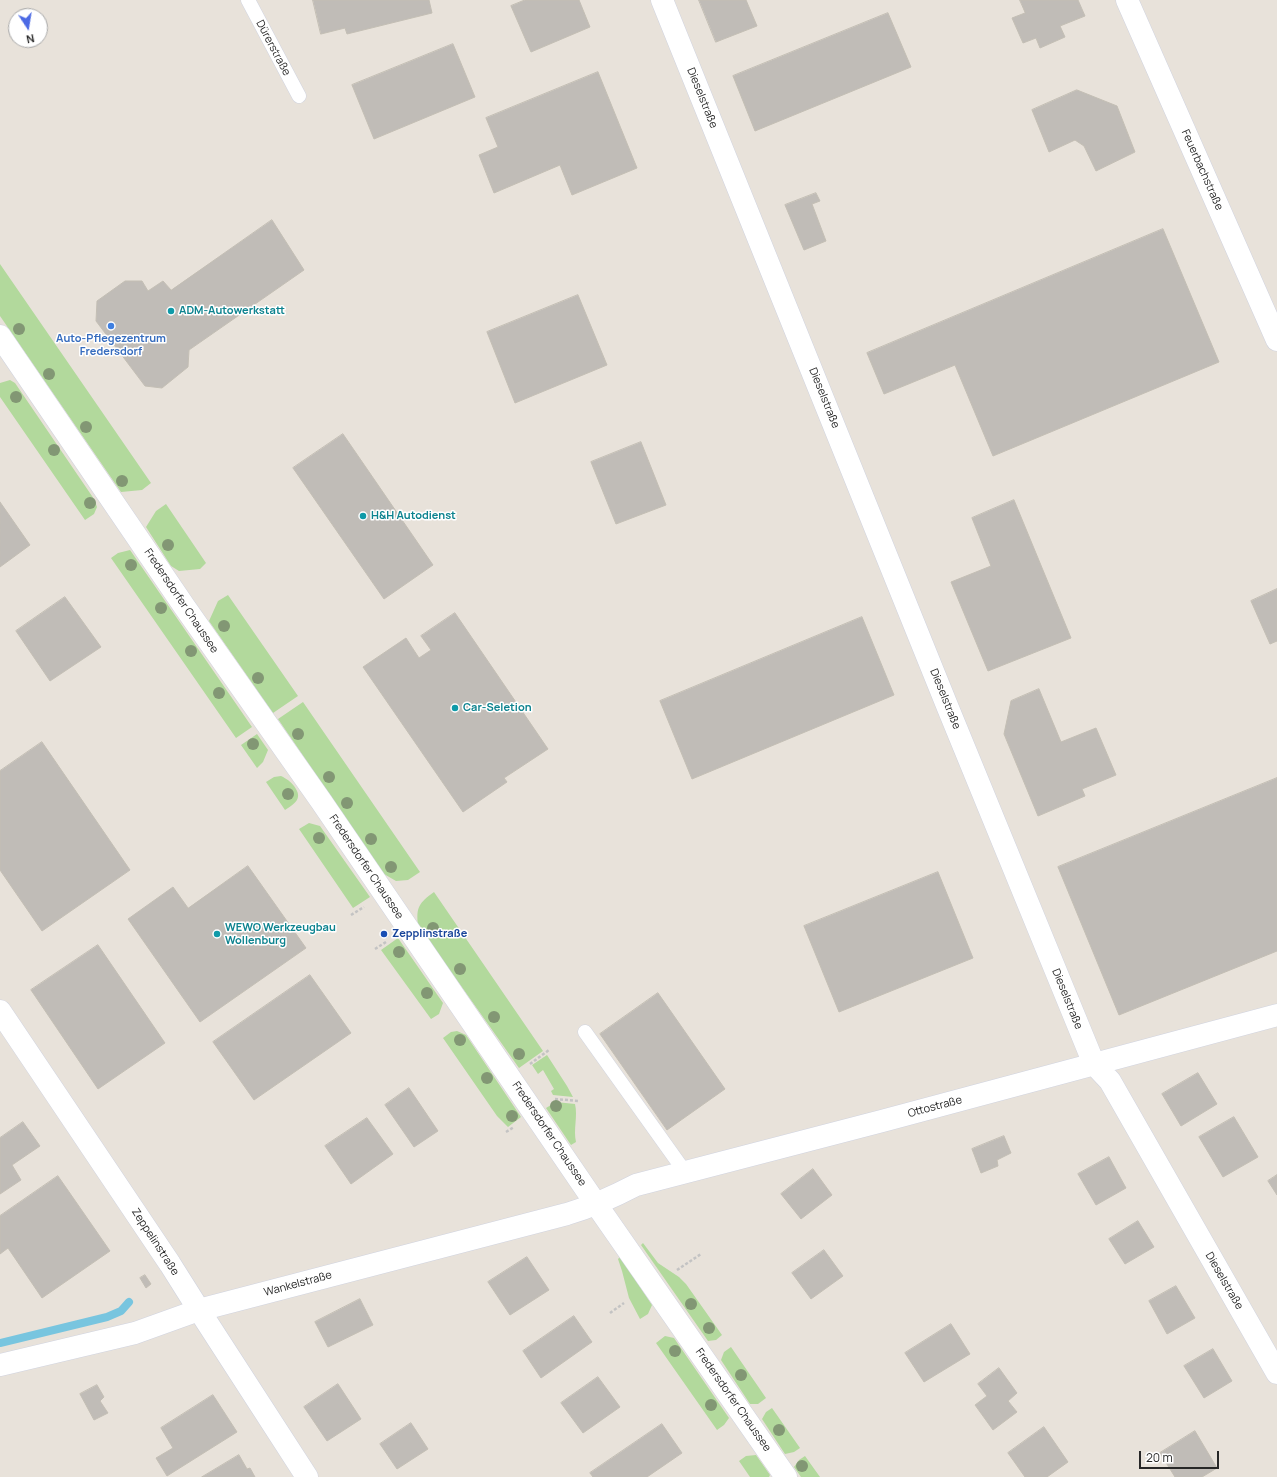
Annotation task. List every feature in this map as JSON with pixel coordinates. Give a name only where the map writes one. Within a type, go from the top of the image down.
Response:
[{"type":"street","name":"Dieselstraße","points":[[662,0],[951,715],[1094,1064],[1110,1081],[1277,1372]]},
{"type":"street","name":"Feuerbachstraße","points":[[1127,0],[1277,340]]},
{"type":"street","name":"Fredersdorfer Chaussee","points":[[0,336],[184,606],[321,801],[596,1204],[786,1477]]},
{"type":"street","name":"Zeppelinstraße","points":[[0,1010],[166,1258],[307,1477]]},
{"type":"street","name":"Ottostraße","points":[[596,1204],[617,1196],[636,1185],[882,1121],[1277,1015]]},
{"type":"street","name":"Wankelstraße","points":[[0,1366],[135,1333],[199,1310],[537,1222],[596,1204]]},
{"type":"lane","name":"Dürerstraße","points":[[248,0],[299,96]]},
{"type":"lane","points":[[585,1032],[685,1172]]},
{"type":"path","points":[[526,1067],[549,1050]]},
{"type":"path","points":[[547,1099],[579,1101]]},
{"type":"path","points":[[677,1270],[701,1254]]},
{"type":"path","points":[[610,1313],[624,1303]]},
{"type":"green space","points":[[0,264],[151,483],[142,490],[121,492],[0,316]]},
{"type":"green space","points":[[10,380],[15,383],[94,499],[97,507],[94,514],[85,520],[0,397],[0,383]]},
{"type":"green space","points":[[166,504],[206,563],[200,569],[179,571],[171,566],[146,527],[156,511]]},
{"type":"green space","points":[[130,550],[252,727],[236,738],[111,558],[118,553]]},
{"type":"green space","points":[[228,595],[298,696],[273,713],[209,621],[218,601]]},
{"type":"green space","points":[[303,702],[420,872],[408,880],[396,881],[384,874],[278,719]]},
{"type":"green space","points":[[257,734],[268,750],[263,762],[257,768],[241,745]]},
{"type":"green space","points":[[281,776],[287,779],[294,786],[298,794],[297,800],[285,810],[266,782],[274,777]]},
{"type":"green space","points":[[309,823],[320,826],[370,897],[353,908],[299,829]]},
{"type":"green space","points":[[434,892],[543,1051],[519,1068],[418,925],[418,910],[425,899]]},
{"type":"green space","points":[[398,938],[443,1003],[439,1014],[431,1019],[381,950]]},
{"type":"green space","points":[[457,1031],[466,1035],[521,1117],[508,1127],[497,1116],[443,1038],[451,1032]]},
{"type":"green space","points":[[547,1055],[573,1097],[553,1095],[551,1091],[554,1089],[543,1070],[538,1074],[532,1065]]},
{"type":"green space","points":[[556,1102],[575,1104],[576,1142],[571,1145],[546,1108]]},
{"type":"green space","points":[[643,1243],[658,1263],[679,1277],[686,1284],[722,1335],[716,1340],[708,1341],[641,1245]]},
{"type":"green space","points":[[620,1257],[652,1305],[648,1314],[640,1319],[629,1298],[618,1259]]},
{"type":"green space","points":[[665,1336],[674,1338],[729,1418],[724,1425],[717,1430],[656,1343]]},
{"type":"green space","points":[[731,1347],[766,1398],[758,1404],[750,1404],[721,1360],[724,1352]]},
{"type":"green space","points":[[772,1408],[800,1448],[794,1452],[785,1454],[762,1419],[766,1412]]},
{"type":"green space","points":[[756,1455],[770,1475],[769,1477],[750,1477],[739,1461],[746,1456]]},
{"type":"green space","points":[[805,1456],[820,1477],[801,1477],[794,1467],[799,1460]]},
{"type":"building","points":[[313,0],[429,0],[432,13],[347,34],[345,28],[321,34]]},
{"type":"building","points":[[525,0],[579,0],[590,27],[531,52],[511,6]]},
{"type":"building","points":[[699,0],[746,0],[757,26],[716,42]]},
{"type":"building","points":[[1020,0],[1078,0],[1085,16],[1060,26],[1065,37],[1040,48],[1036,38],[1023,43],[1012,18],[1025,13]]},
{"type":"building","points":[[888,13],[911,67],[755,131],[733,76]]},
{"type":"building","points":[[453,44],[475,97],[374,139],[352,85]]},
{"type":"building","points":[[598,72],[637,168],[572,195],[560,165],[494,193],[479,155],[498,147],[486,118]]},
{"type":"building","points":[[1077,90],[1117,106],[1135,152],[1096,171],[1084,146],[1075,140],[1049,152],[1032,110]]},
{"type":"building","points":[[816,193],[820,201],[812,204],[826,241],[804,250],[785,205]]},
{"type":"building","name":"ADM-Autowerkstatt","points":[[272,220],[304,270],[189,350],[188,367],[162,388],[145,386],[96,321],[97,301],[125,281],[142,281],[148,291],[163,281],[171,290]]},
{"type":"building","points":[[1163,229],[1219,362],[993,456],[955,365],[884,394],[867,353]]},
{"type":"building","points":[[578,295],[607,365],[515,403],[487,332]]},
{"type":"building","name":"H&H Autodienst","points":[[343,434],[433,565],[384,599],[293,468]]},
{"type":"building","points":[[641,442],[666,505],[616,524],[591,462]]},
{"type":"building","points":[[1014,500],[1071,638],[988,671],[951,582],[991,566],[972,518]]},
{"type":"building","points":[[0,502],[30,545],[0,567]]},
{"type":"building","points":[[1277,589],[1277,641],[1270,644],[1251,601]]},
{"type":"building","points":[[65,597],[101,647],[50,681],[16,631]]},
{"type":"building","name":"Car-Seletion","points":[[455,613],[548,749],[504,778],[507,782],[463,812],[363,667],[406,638],[419,658],[431,650],[421,636]]},
{"type":"building","points":[[862,617],[894,695],[692,779],[660,701]]},
{"type":"building","points":[[1039,689],[1061,742],[1096,728],[1116,775],[1082,789],[1085,796],[1038,816],[1004,734],[1011,701]]},
{"type":"building","points":[[42,742],[130,870],[42,931],[0,870],[0,771]]},
{"type":"building","points":[[1277,778],[1277,951],[1119,1015],[1058,867]]},
{"type":"building","name":"WEWO Werkzeugbau Wollenburg","points":[[248,866],[306,948],[200,1022],[128,919],[173,887],[188,908]]},
{"type":"building","points":[[938,872],[973,958],[839,1012],[804,926]]},
{"type":"building","points":[[98,945],[165,1043],[98,1089],[31,990]]},
{"type":"building","points":[[310,975],[351,1033],[254,1100],[213,1042]]},
{"type":"building","points":[[658,993],[725,1089],[667,1130],[600,1034]]},
{"type":"building","points":[[1198,1073],[1217,1104],[1181,1126],[1162,1094]]},
{"type":"building","points":[[409,1088],[438,1131],[414,1147],[385,1105]]},
{"type":"building","points":[[1234,1117],[1258,1157],[1223,1177],[1199,1137]]},
{"type":"building","points":[[367,1118],[393,1154],[351,1184],[325,1146]]},
{"type":"building","points":[[23,1122],[40,1146],[12,1165],[21,1180],[0,1194],[0,1138]]},
{"type":"building","points":[[1004,1136],[1011,1153],[997,1160],[998,1166],[981,1173],[972,1149]]},
{"type":"building","points":[[1109,1157],[1126,1188],[1096,1205],[1078,1174]]},
{"type":"building","points":[[813,1169],[832,1195],[801,1219],[781,1194]]},
{"type":"building","points":[[1277,1175],[1277,1195],[1268,1181]]},
{"type":"building","points":[[58,1176],[110,1251],[42,1298],[8,1248],[0,1254],[0,1216]]},
{"type":"building","points":[[1138,1221],[1154,1247],[1125,1264],[1109,1239]]},
{"type":"building","points":[[824,1250],[843,1276],[811,1299],[792,1273]]},
{"type":"building","points":[[527,1257],[549,1290],[510,1315],[488,1282]]},
{"type":"building","points":[[145,1275],[151,1284],[146,1288],[140,1278]]},
{"type":"building","points":[[1176,1286],[1195,1318],[1167,1334],[1149,1301]]},
{"type":"building","points":[[360,1299],[373,1325],[328,1347],[315,1322]]},
{"type":"building","points":[[574,1316],[592,1342],[541,1378],[523,1351]]},
{"type":"building","points":[[951,1324],[970,1354],[924,1382],[905,1353]]},
{"type":"building","points":[[1213,1349],[1232,1381],[1204,1398],[1184,1366]]},
{"type":"building","points":[[999,1368],[1017,1393],[1008,1401],[1017,1412],[993,1430],[975,1405],[987,1396],[978,1384]]},
{"type":"building","points":[[598,1377],[620,1407],[583,1433],[561,1403]]},
{"type":"building","points":[[338,1384],[361,1419],[327,1441],[304,1407]]},
{"type":"building","points":[[97,1385],[104,1397],[100,1401],[108,1413],[94,1420],[80,1394]]},
{"type":"building","points":[[213,1395],[237,1432],[167,1476],[156,1458],[173,1448],[161,1428]]},
{"type":"building","points":[[411,1423],[428,1449],[397,1469],[380,1444]]},
{"type":"building","points":[[662,1424],[682,1453],[647,1477],[593,1477],[590,1473]]},
{"type":"building","points":[[1044,1427],[1068,1462],[1047,1477],[1025,1477],[1008,1453]]},
{"type":"building","points":[[1195,1431],[1217,1468],[1202,1477],[1175,1477],[1160,1453]]},
{"type":"building","points":[[239,1455],[247,1469],[250,1468],[255,1477],[202,1477]]},
{"type":"waterway","points":[[0,1343],[107,1317],[121,1311],[129,1302]]},
{"type":"place","name":"ADM-Autowerkstatt","points":[[171,311]]},
{"type":"place","name":"Auto-Pflegezentrum Fredersdorf","points":[[111,326]]},
{"type":"place","name":"H&H Autodienst","points":[[363,516]]},
{"type":"place","name":"Car-Seletion","points":[[455,708]]},
{"type":"place","name":"WEWO Werkzeugbau Wollenburg","points":[[217,934]]},
{"type":"place","name":"Zepplinstraße","points":[[384,934]]}]
